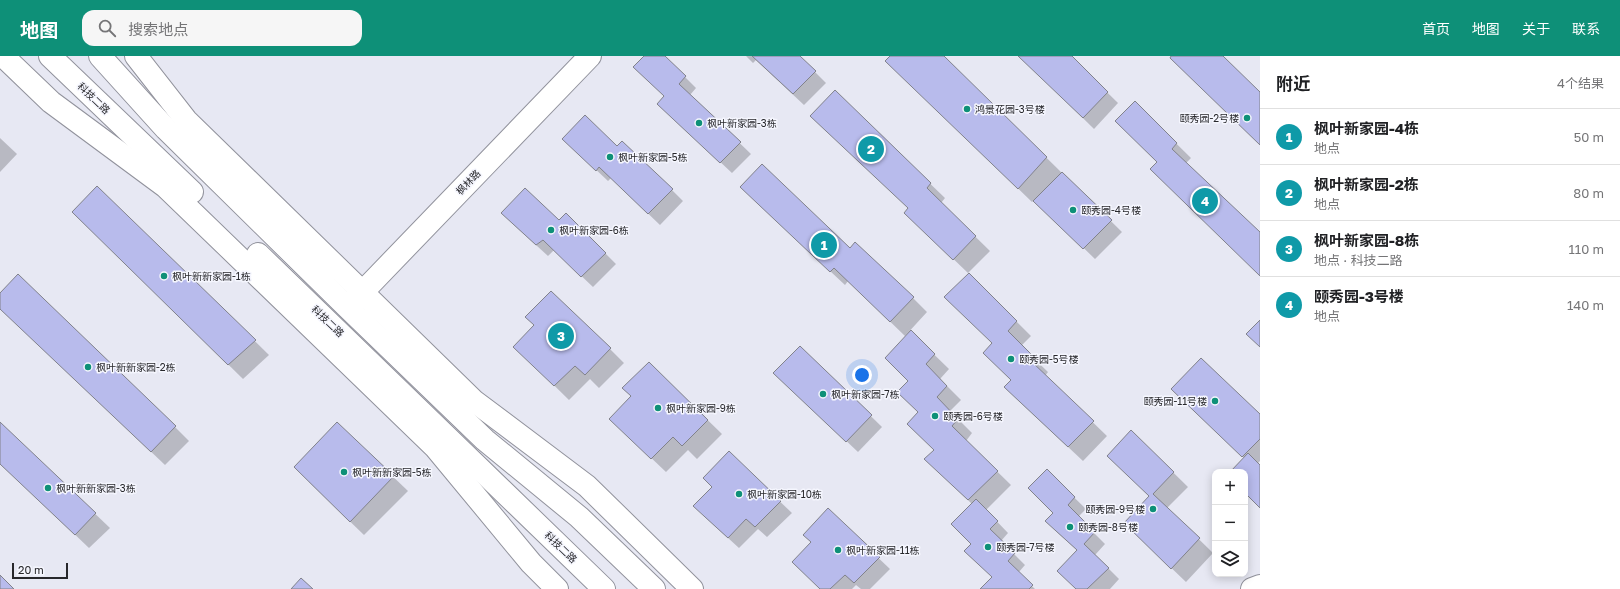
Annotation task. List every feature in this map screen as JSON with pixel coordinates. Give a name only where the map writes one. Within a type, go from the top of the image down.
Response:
[{"type":"street","points":[[3,56],[51,102],[166,187],[435,447],[531,563],[557,589]]},
{"type":"street","name":"科技二路","points":[[50,56],[354,346],[604,589]]},
{"type":"street","points":[[100,56],[166,129],[485,440],[579,517],[654,589]]},
{"type":"street","points":[[136,56],[186,120],[474,401],[587,486],[692,589]]},
{"type":"street","name":"枫林路","points":[[347,307],[590,56]]},
{"type":"street","points":[[1252,589],[1260,586]]},
{"type":"building","name":"枫叶新家园-3栋","points":[[644,56],[665,56],[686,76],[679,84],[741,142],[720,163],[657,104],[664,96],[633,67]]},
{"type":"building","points":[[752,56],[800,56],[816,71],[793,94]]},
{"type":"building","name":"鸿景花园-3号楼","points":[[890,56],[944,56],[1047,157],[1018,189],[885,61]]},
{"type":"building","points":[[1018,56],[1072,56],[1108,92],[1083,118]]},
{"type":"building","name":"颐秀园-2号楼","points":[[1171,56],[1223,56],[1260,92],[1260,145],[1170,58]]},
{"type":"building","points":[[835,90],[931,183],[927,188],[976,236],[953,260],[904,213],[908,208],[810,116]]},
{"type":"building","points":[[1135,101],[1177,143],[1172,149],[1260,232],[1260,276],[1150,169],[1157,162],[1115,121]]},
{"type":"building","name":"枫叶新家园-5栋","points":[[585,115],[617,146],[622,141],[673,189],[648,214],[599,167],[596,171],[562,139]]},
{"type":"building","points":[[762,164],[850,248],[855,242],[914,297],[890,322],[834,268],[830,272],[740,187]]},
{"type":"building","name":"颐秀园-4号楼","points":[[1062,172],[1112,220],[1083,249],[1033,201]]},
{"type":"building","name":"枫叶新新家园-1栋","points":[[97,186],[256,340],[228,365],[72,212]]},
{"type":"building","name":"枫叶新家园-6栋","points":[[525,188],[559,220],[566,213],[606,253],[581,277],[543,240],[536,245],[501,213]]},
{"type":"building","name":"颐秀园-5号楼","points":[[969,273],[1017,321],[1008,331],[1034,357],[1031,361],[1094,421],[1068,447],[1004,387],[1011,380],[983,353],[992,343],[944,297]]},
{"type":"building","name":"枫叶新新家园-2栋","points":[[18,274],[176,426],[151,452],[0,309],[0,293]]},
{"type":"building","points":[[551,291],[611,348],[585,375],[575,366],[554,386],[513,347],[534,325],[525,317]]},
{"type":"building","points":[[1260,320],[1260,347],[1246,334]]},
{"type":"building","name":"颐秀园-6号楼","points":[[911,330],[935,354],[926,364],[947,386],[937,397],[958,419],[952,426],[998,471],[968,500],[924,459],[934,450],[907,424],[918,412],[897,392],[908,381],[885,358]]},
{"type":"building","name":"枫叶新家园-7栋","points":[[800,346],[872,415],[846,442],[773,373]]},
{"type":"building","name":"颐秀园-11号楼","points":[[1201,358],[1260,414],[1260,439],[1242,457],[1171,389]]},
{"type":"building","name":"枫叶新家园-9栋","points":[[649,362],[708,420],[682,446],[673,437],[651,459],[609,419],[631,396],[622,388]]},
{"type":"building","name":"枫叶新新家园-3栋","points":[[0,422],[96,513],[75,535],[0,464]]},
{"type":"building","name":"枫叶新新家园-5栋","points":[[337,422],[394,476],[350,522],[294,467]]},
{"type":"building","name":"颐秀园-9号楼","points":[[1131,430],[1174,472],[1153,494],[1200,538],[1171,569],[1124,523],[1149,496],[1107,456]]},
{"type":"building","name":"枫叶新家园-10栋","points":[[729,451],[781,501],[755,527],[746,519],[728,538],[693,506],[712,487],[703,478]]},
{"type":"building","points":[[1248,453],[1260,465],[1260,508],[1248,496],[1248,469],[1233,469]]},
{"type":"building","name":"颐秀园-8号楼","points":[[1047,469],[1075,497],[1068,505],[1095,532],[1084,544],[1109,568],[1087,589],[1076,589],[1057,571],[1077,550],[1045,521],[1053,513],[1028,488]]},
{"type":"building","name":"颐秀园-7号楼","points":[[976,499],[998,521],[990,529],[1015,553],[1008,561],[1033,585],[1029,589],[980,589],[992,577],[964,551],[971,544],[951,524]]},
{"type":"building","name":"枫叶新家园-11栋","points":[[828,508],[880,557],[854,583],[845,575],[830,589],[820,589],[792,562],[811,542],[803,535]]},
{"type":"building","points":[[0,575],[14,589],[0,589]]},
{"type":"building","points":[[301,578],[313,589],[291,589]]},
{"type":"place","name":"鸿景花园-3号楼","points":[[967,109]]},
{"type":"place","name":"颐秀园-2号楼","points":[[1247,118]]},
{"type":"place","name":"枫叶新家园-3栋","points":[[699,123]]},
{"type":"place","name":"枫叶新家园-2栋","points":[[871,149]]},
{"type":"place","name":"枫叶新家园-5栋","points":[[610,157]]},
{"type":"place","name":"颐秀园-3号楼","points":[[1205,201]]},
{"type":"place","name":"颐秀园-4号楼","points":[[1073,210]]},
{"type":"place","name":"枫叶新家园-6栋","points":[[551,230]]},
{"type":"place","name":"枫叶新家园-4栋","points":[[824,245]]},
{"type":"place","name":"枫叶新新家园-1栋","points":[[164,276]]},
{"type":"place","name":"枫叶新家园-8栋","points":[[561,336]]},
{"type":"place","name":"颐秀园-5号楼","points":[[1011,359]]},
{"type":"place","name":"枫叶新新家园-2栋","points":[[88,367]]},
{"type":"place","name":"枫叶新家园-7栋","points":[[823,394]]},
{"type":"place","name":"颐秀园-11号楼","points":[[1215,401]]},
{"type":"place","name":"枫叶新家园-9栋","points":[[658,408]]},
{"type":"place","name":"颐秀园-6号楼","points":[[935,416]]},
{"type":"place","name":"枫叶新新家园-5栋","points":[[344,472]]},
{"type":"place","name":"枫叶新新家园-3栋","points":[[48,488]]},
{"type":"place","name":"枫叶新家园-10栋","points":[[739,494]]},
{"type":"place","name":"颐秀园-9号楼","points":[[1153,509]]},
{"type":"place","name":"颐秀园-8号楼","points":[[1070,527]]},
{"type":"place","name":"颐秀园-7号楼","points":[[988,547]]},
{"type":"place","name":"枫叶新家园-11栋","points":[[838,550]]}]
